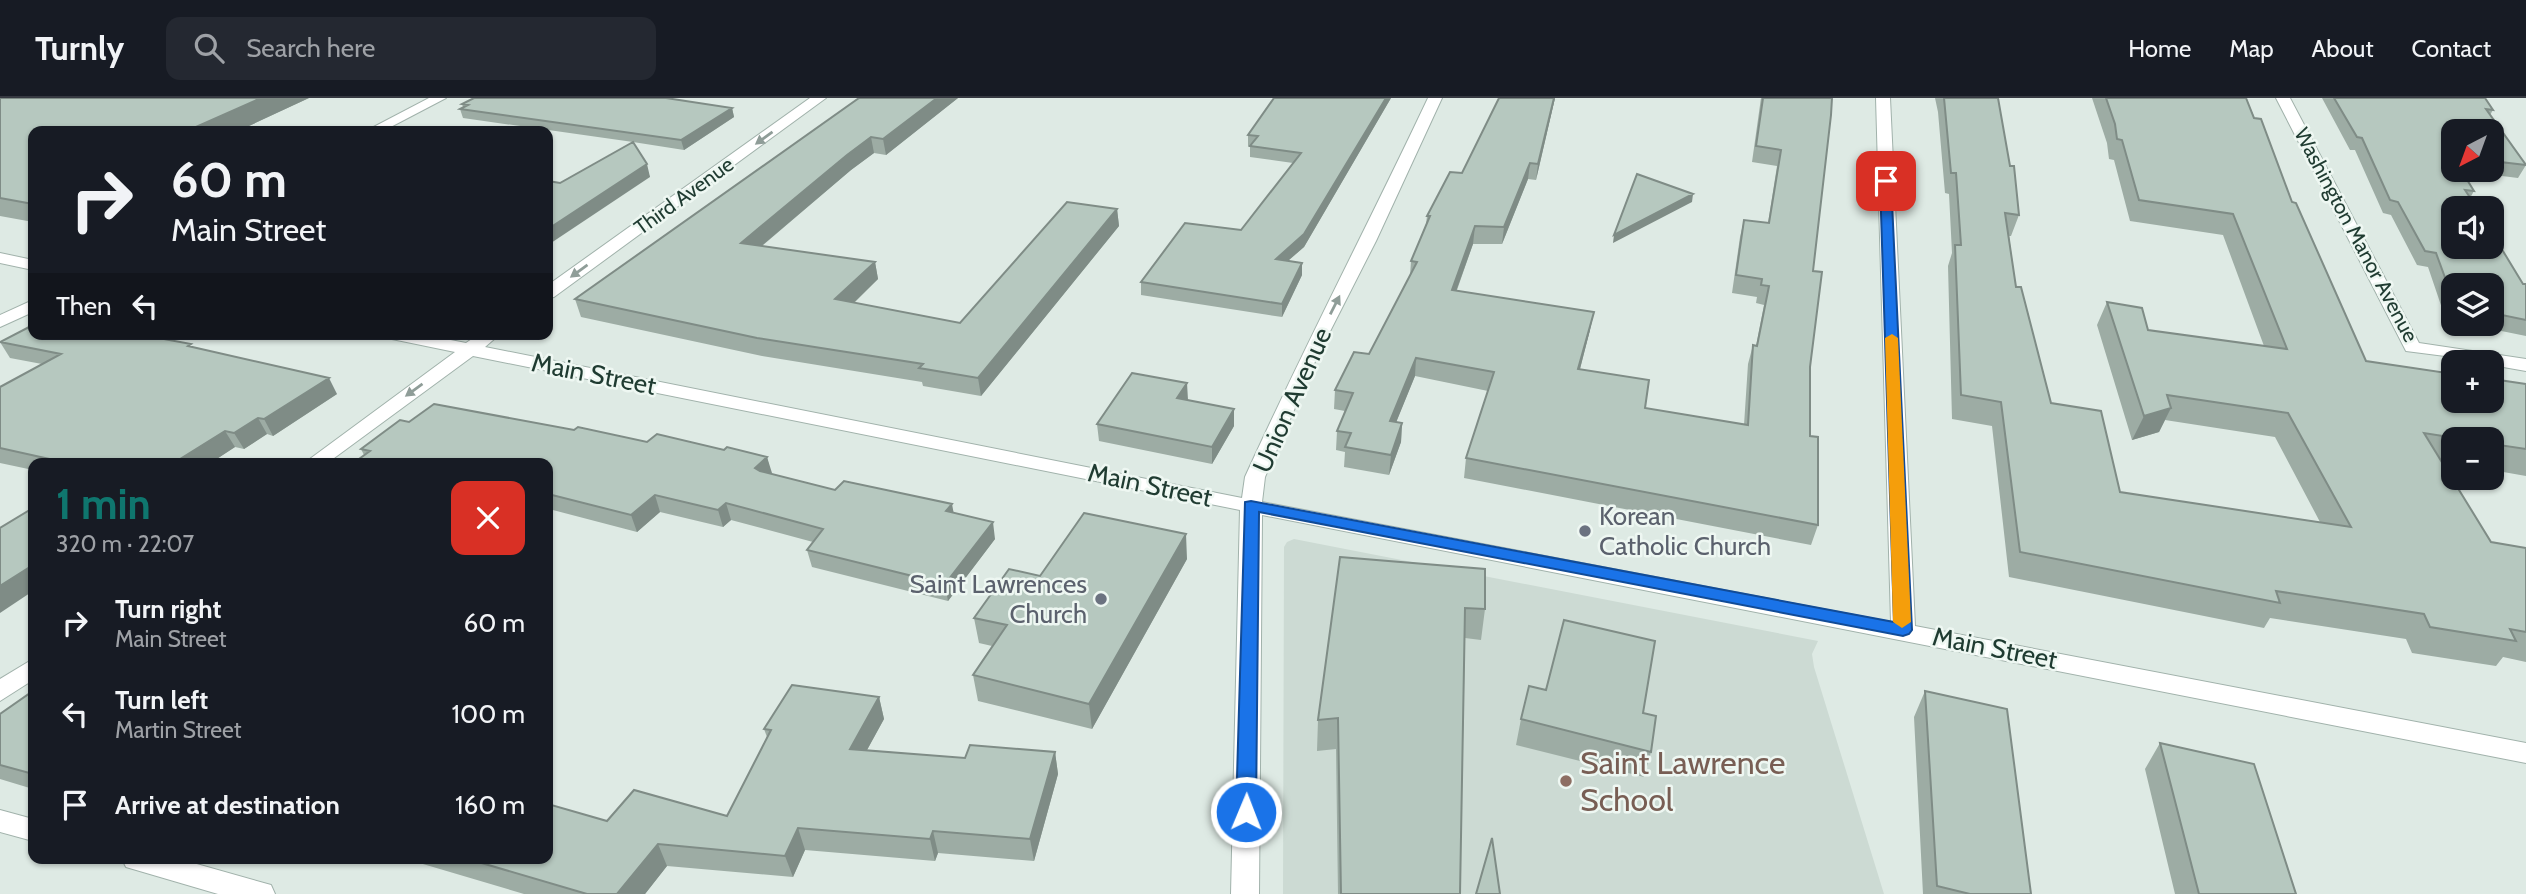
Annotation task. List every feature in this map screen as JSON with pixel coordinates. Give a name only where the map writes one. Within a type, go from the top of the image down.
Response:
[{"type":"street","points":[[383,126],[439,98]]},
{"type":"street","name":"Third Avenue","points":[[553,289],[820,98]]},
{"type":"street","name":"Union Avenue","points":[[1245,894],[1251,506],[1255,477],[1308,357],[1368,241],[1436,98]]},
{"type":"street","points":[[1882,98],[1903,630]]},
{"type":"street","name":"Washington Manor Avenue","points":[[2283,98],[2412,347],[2526,365]]},
{"type":"street","points":[[0,258],[28,264]]},
{"type":"street","points":[[0,322],[28,308]]},
{"type":"street","name":"Main Street","points":[[421,340],[1251,506],[1903,630],[2526,753]]},
{"type":"street","points":[[321,458],[483,340]]},
{"type":"street","points":[[0,692],[28,671]]},
{"type":"street","points":[[0,821],[28,829]]},
{"type":"street","points":[[154,864],[261,894]]},
{"type":"shaded area","name":"Saint Lawrence School","points":[[1294,539],[1818,641],[1812,654],[1814,667],[1884,894],[1283,894],[1284,547]]},
{"type":"building","points":[[0,98],[261,98],[198,126],[28,126],[28,203],[0,198]]},
{"type":"building","points":[[474,98],[666,98],[732,108],[681,140],[460,109],[468,105],[462,104]]},
{"type":"building","points":[[859,98],[937,98],[883,139],[871,137],[741,243],[875,262],[835,299],[960,323],[1067,202],[1117,209],[978,378],[919,368],[923,364],[757,338],[575,299]]},
{"type":"building","points":[[1274,98],[1386,98],[1304,234],[1276,259],[1302,263],[1282,304],[1141,282],[1185,223],[1241,230],[1301,153],[1250,146],[1258,136],[1248,135]]},
{"type":"building","points":[[1499,98],[1554,98],[1538,164],[1530,163],[1504,227],[1475,226],[1452,290],[1594,312],[1578,369],[1649,380],[1645,408],[1748,425],[1753,345],[1757,346],[1769,286],[1761,285],[1762,279],[1736,275],[1744,220],[1769,223],[1781,150],[1756,146],[1763,98],[1832,98],[1813,271],[1822,272],[1810,367],[1810,436],[1818,437],[1818,525],[1466,458],[1494,372],[1416,358],[1390,421],[1402,423],[1391,455],[1345,447],[1351,433],[1337,431],[1353,393],[1335,390],[1354,352],[1369,354],[1417,262],[1411,261],[1430,216],[1427,216],[1450,172],[1462,173]]},
{"type":"building","points":[[1944,98],[1998,98],[2010,166],[2014,166],[2019,215],[2005,213],[2016,287],[2021,287],[2051,403],[2101,411],[2120,492],[2351,527],[2288,413],[2167,395],[2171,408],[2144,416],[2107,302],[2142,308],[2148,330],[2287,349],[2233,214],[2139,200],[2122,140],[2117,139],[2106,98],[2246,98],[2254,118],[2261,119],[2292,202],[2296,203],[2366,361],[2441,372],[2441,413],[2504,413],[2504,381],[2526,384],[2526,449],[2504,446],[2504,427],[2441,427],[2441,436],[2424,433],[2441,461],[2441,490],[2459,490],[2491,542],[2526,548],[2526,632],[2510,629],[2516,641],[2430,627],[2424,614],[2276,591],[2280,603],[2020,552],[2001,402],[1961,395],[1955,245],[1961,245],[1956,173],[1951,173]]},
{"type":"building","points":[[2334,98],[2485,98],[2493,110],[2486,109],[2493,119],[2441,119],[2441,182],[2468,182],[2474,191],[2465,190],[2469,196],[2441,196],[2441,259],[2504,259],[2504,253],[2523,284],[2526,284],[2526,320],[2504,315],[2504,273],[2443,273],[2436,253],[2425,251],[2398,202],[2390,200],[2362,138],[2357,137]]},
{"type":"building","points":[[2504,134],[2526,165],[2504,162]]},
{"type":"building","points":[[633,142],[647,164],[553,226],[553,182],[560,183]]},
{"type":"building","points":[[1637,174],[1693,194],[1614,235]]},
{"type":"building","points":[[28,328],[28,340],[169,340],[329,378],[264,419],[258,418],[234,433],[225,431],[182,458],[45,458],[0,448],[0,387],[61,354],[0,342]]},
{"type":"building","points":[[1132,373],[1187,383],[1177,398],[1234,409],[1212,447],[1097,424]]},
{"type":"building","points":[[434,404],[574,430],[578,427],[647,442],[657,434],[767,457],[755,468],[760,471],[835,490],[844,481],[952,504],[946,511],[993,522],[945,584],[807,550],[823,529],[726,503],[718,510],[655,495],[631,515],[553,495],[553,458],[360,458],[370,451],[361,449],[400,420],[409,422]]},
{"type":"building","points":[[28,511],[28,568],[0,586],[0,528]]},
{"type":"building","points":[[1084,513],[1186,534],[1089,704],[973,675],[1007,625],[974,618],[1009,569],[1040,576]]},
{"type":"building","points":[[1340,557],[1485,569],[1485,609],[1465,608],[1460,894],[1341,894],[1338,718],[1318,720]]},
{"type":"building","points":[[1564,620],[1655,641],[1643,713],[1656,716],[1651,752],[1521,719],[1529,686],[1546,690]]},
{"type":"building","points":[[792,685],[879,697],[850,749],[965,758],[970,745],[1055,752],[1030,839],[933,831],[930,839],[798,828],[785,856],[658,844],[617,894],[587,894],[485,864],[553,864],[553,805],[607,821],[634,790],[727,816],[771,730],[764,729]]},
{"type":"building","points":[[1925,691],[2007,709],[2031,894],[1970,894],[1937,886]]},
{"type":"building","points":[[28,694],[28,773],[0,765],[0,714]]},
{"type":"building","points":[[2160,743],[2254,764],[2296,894],[2199,894]]},
{"type":"building","points":[[1492,838],[1500,894],[1476,894]]},
{"type":"slow traffic","points":[[1892,338],[1902,622]]},
{"type":"place","name":"Korean Catholic Church","points":[[1585,531]]},
{"type":"place","name":"Saint Lawrences Church","points":[[1101,599]]},
{"type":"place","name":"Saint Lawrence School","points":[[1566,781]]},
{"type":"route","points":[[1246,812],[1251,506],[1903,630],[1886,181]]}]
